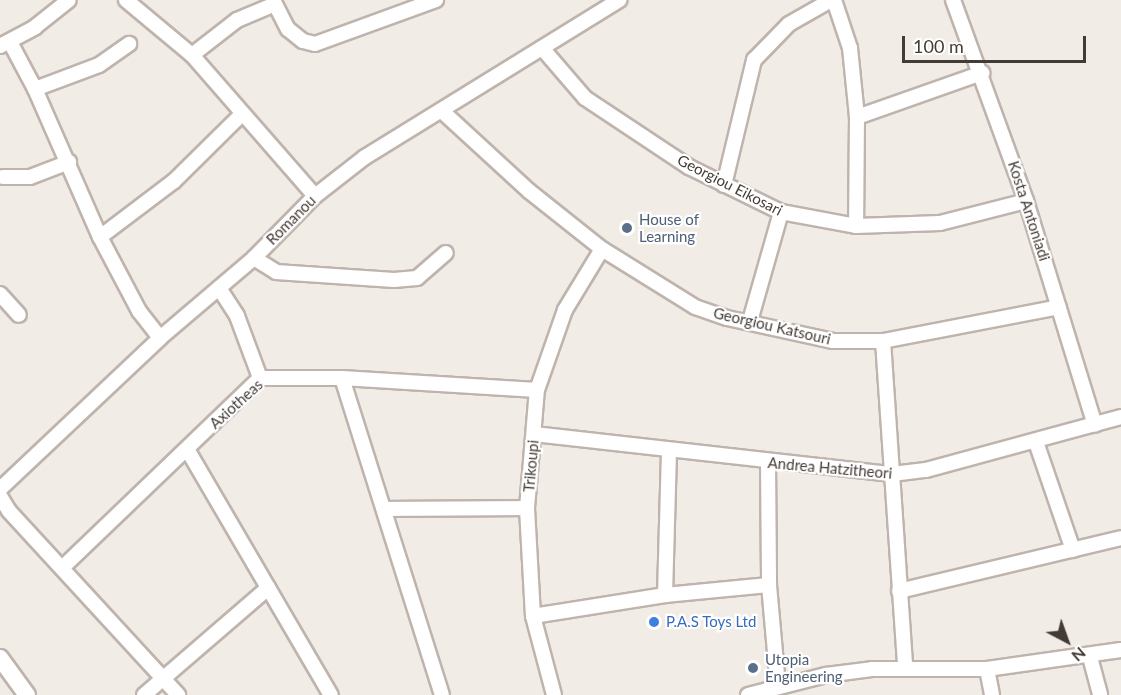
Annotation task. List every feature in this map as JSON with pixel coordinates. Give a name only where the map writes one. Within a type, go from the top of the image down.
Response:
[{"type":"street","points":[[69,0],[5,44],[35,89],[100,237],[139,311],[160,338]]},
{"type":"street","points":[[126,0],[192,55],[315,196]]},
{"type":"street","points":[[192,55],[237,20],[274,2],[294,36],[315,44],[436,0]]},
{"type":"street","name":"Romanou","points":[[0,489],[160,338],[254,258],[315,196],[365,157],[443,112],[619,0]]},
{"type":"street","points":[[724,185],[754,60],[789,24],[832,0],[850,48],[857,117],[856,226]]},
{"type":"street","name":"Kosta Antoniadi","points":[[953,0],[982,73],[1026,201],[1095,425]]},
{"type":"street","points":[[35,89],[99,65],[129,44]]},
{"type":"street","name":"Georgiou Eikosari","points":[[542,48],[585,98],[690,167],[781,212],[856,226],[940,223],[1026,201]]},
{"type":"street","points":[[857,117],[982,73]]},
{"type":"street","name":"Georgiou Katsouri","points":[[443,112],[529,191],[602,249],[695,307],[832,341],[884,341],[1059,307]]},
{"type":"street","points":[[100,237],[174,180],[242,114]]},
{"type":"street","points":[[3,177],[30,177],[69,162]]},
{"type":"street","points":[[750,321],[781,212]]},
{"type":"street","name":"Trikoupi","points":[[554,695],[533,616],[527,508],[537,390],[565,310],[602,249]]},
{"type":"street","points":[[254,258],[276,272],[394,280],[417,278],[446,253]]},
{"type":"street","points":[[219,288],[237,316],[260,378]]},
{"type":"street","points":[[0,294],[19,315]]},
{"type":"street","points":[[884,341],[905,667]]},
{"type":"street","name":"Axiotheas","points":[[62,568],[260,378],[342,378],[537,390]]},
{"type":"street","points":[[342,378],[442,695]]},
{"type":"street","name":"Andrea Hatzitheori","points":[[534,434],[768,463],[892,474],[926,470],[1036,442],[1121,417]]},
{"type":"street","points":[[1036,442],[1073,550]]},
{"type":"street","points":[[187,449],[332,695]]},
{"type":"street","points":[[665,595],[669,450]]},
{"type":"street","points":[[768,463],[769,585],[778,686]]},
{"type":"street","points":[[0,496],[161,679],[178,695]]},
{"type":"street","points":[[384,508],[527,508]]},
{"type":"street","points":[[899,591],[1121,538]]},
{"type":"street","points":[[533,616],[665,595],[769,585]]},
{"type":"street","points":[[144,695],[268,588]]},
{"type":"street","points":[[748,695],[826,675],[905,667],[987,669],[1090,657],[1121,650]]},
{"type":"street","points":[[1090,657],[1100,695]]},
{"type":"street","points":[[0,658],[23,694]]},
{"type":"street","points":[[987,669],[992,695]]},
{"type":"place","name":"House of Learning","points":[[627,228]]},
{"type":"place","name":"P.A.S Toys Ltd","points":[[654,622]]},
{"type":"place","name":"Utopia Engineering","points":[[753,668]]}]
